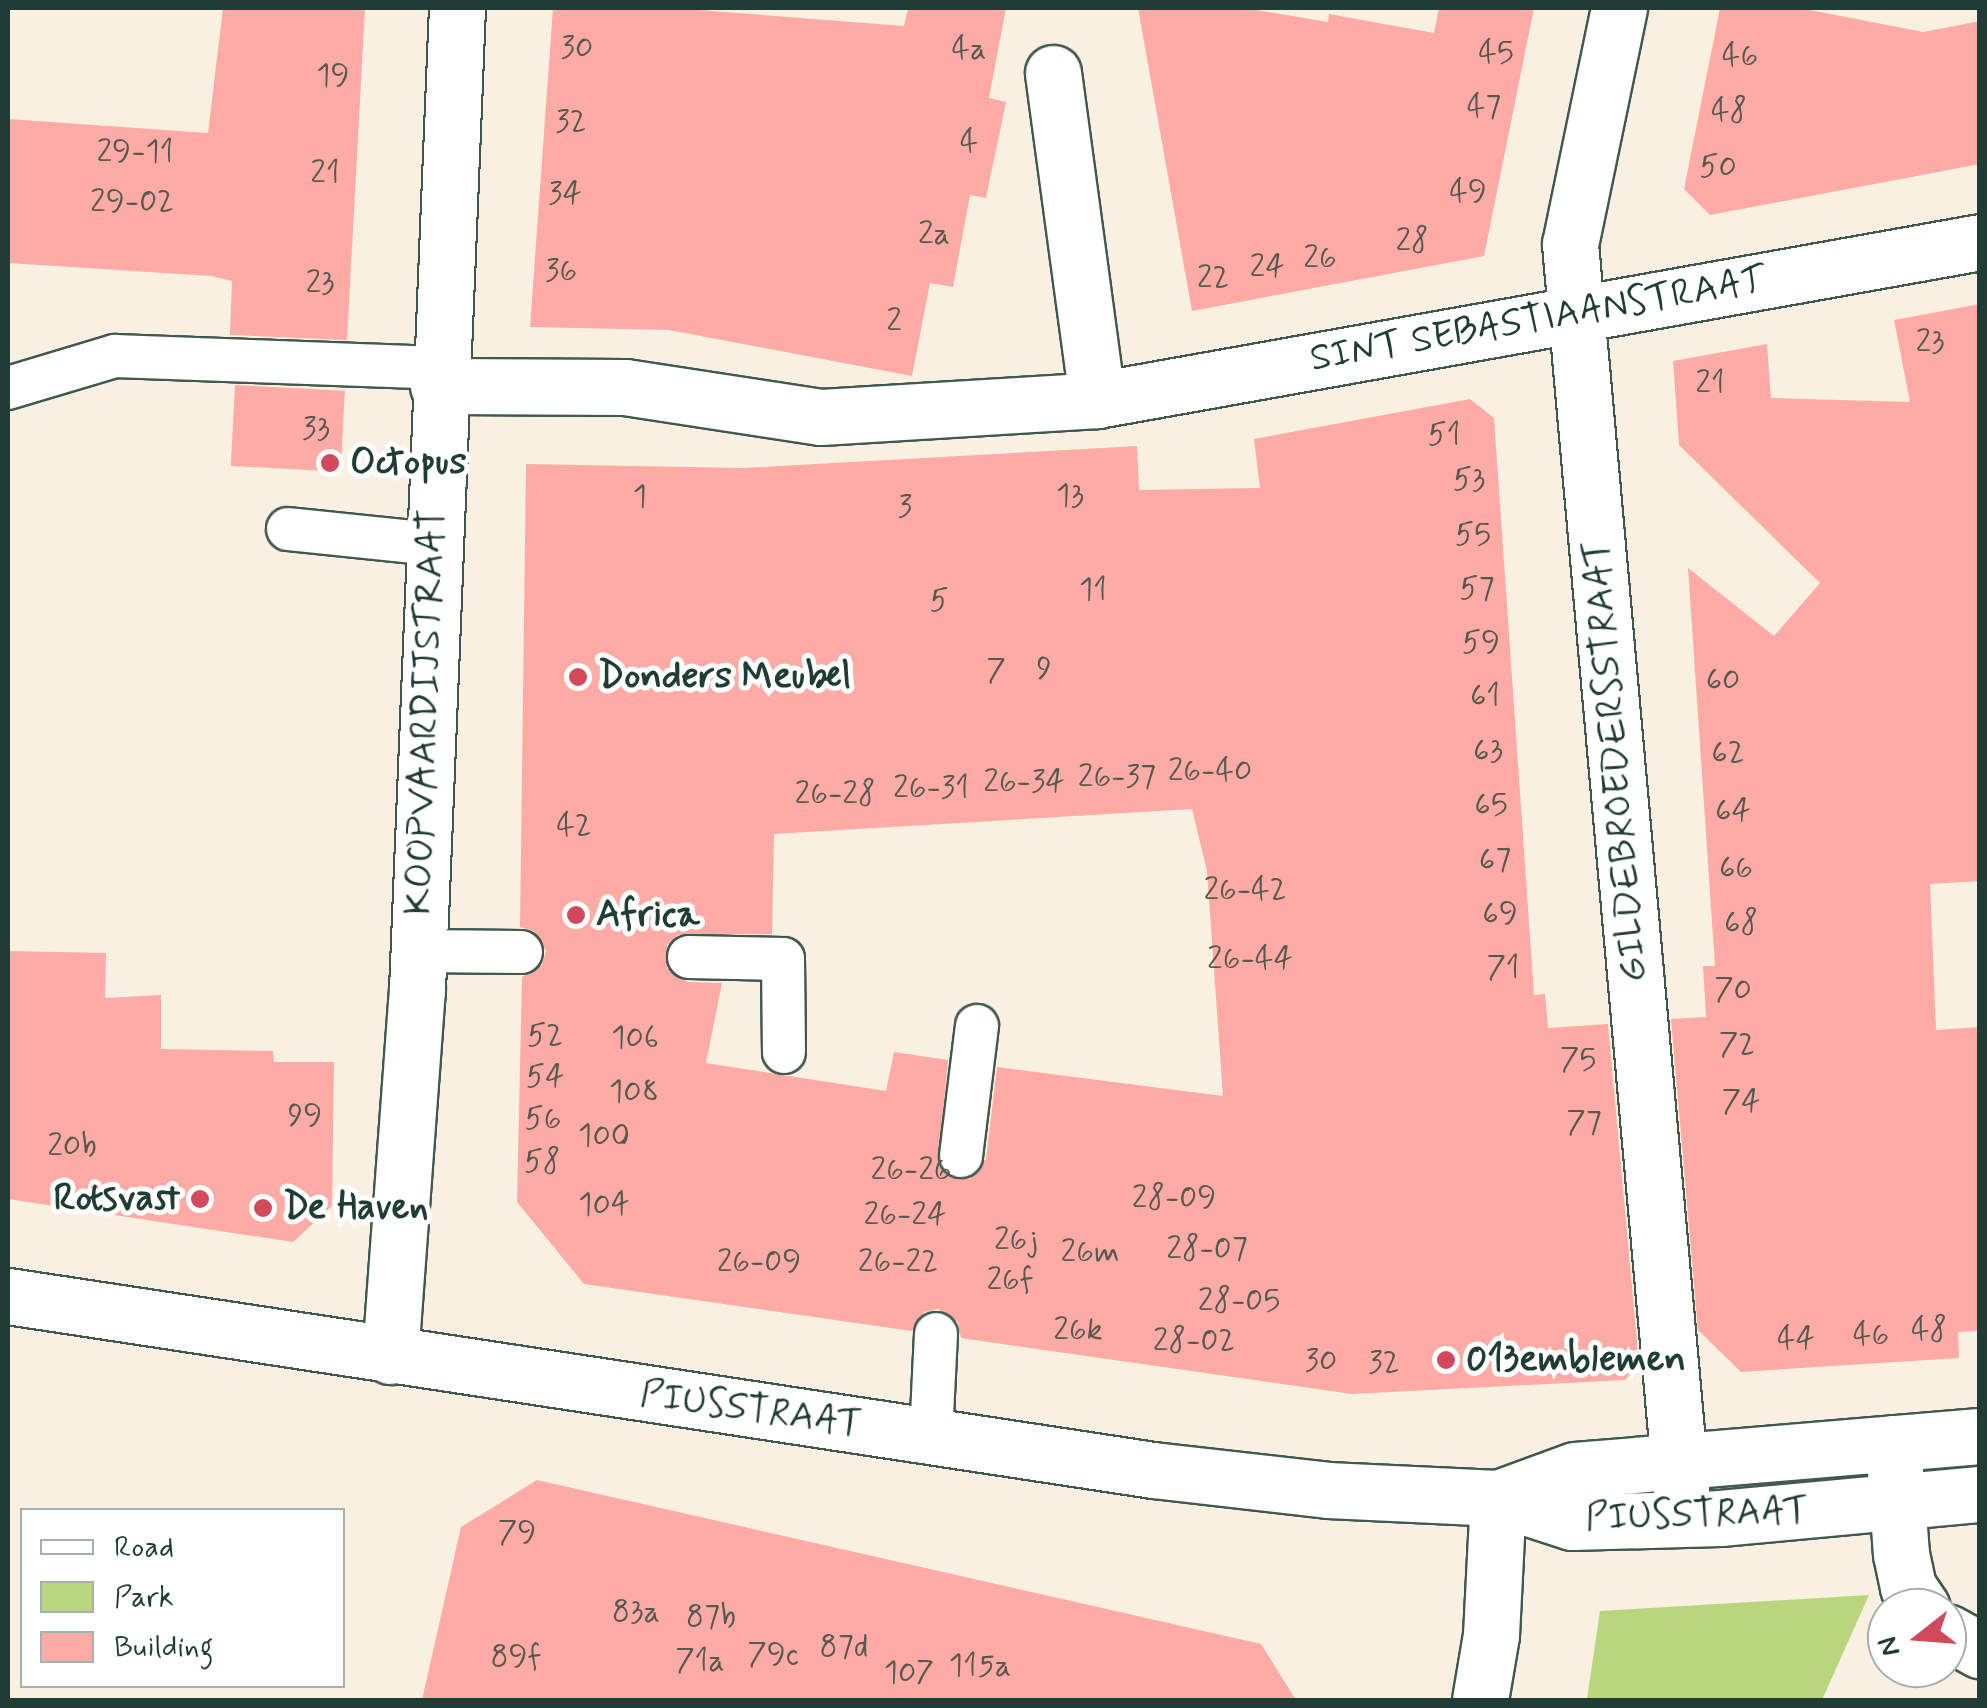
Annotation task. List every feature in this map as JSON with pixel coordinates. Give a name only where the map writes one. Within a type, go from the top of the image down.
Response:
[{"type":"street","name":"KOOPVAARDIJSTRAAT","points":[[390,1356],[417,950],[457,8]]},
{"type":"street","name":"GILDEBROEDERSSTRAAT","points":[[1619,8],[1570,244],[1684,1519]]},
{"type":"street","points":[[1054,73],[1098,400]]},
{"type":"street","name":"SINT SEBASTIAANSTRAAT","points":[[439,377],[625,387],[820,417],[1098,400],[1980,242]]},
{"type":"street","name":"PIUSSTRAAT","points":[[8,1296],[931,1436],[1328,1490],[1498,1498],[1572,1522],[1898,1505],[1980,1494]]},
{"type":"street","name":"PIUSSTRAAT","points":[[1498,1498],[1575,1470],[1980,1436]]},
{"type":"street","points":[[1893,1444],[1908,1588]]},
{"type":"street","points":[[1480,1700],[1491,1635],[1498,1498]]},
{"type":"lane","points":[[8,388],[115,356],[439,377]]},
{"type":"lane","points":[[288,529],[432,544]]},
{"type":"lane","points":[[417,950],[521,952]]},
{"type":"lane","points":[[689,957],[782,959],[784,1052]]},
{"type":"lane","points":[[961,1156],[977,1026]]},
{"type":"lane","points":[[931,1436],[936,1334]]},
{"type":"green space","points":[[1867,1595],[1822,1700],[1587,1699],[1600,1611]]},
{"type":"building","points":[[223,8],[365,8],[347,340],[230,335],[232,281],[212,276],[8,263],[8,119],[208,133]]},
{"type":"building","points":[[553,8],[673,8],[904,26],[908,8],[1006,8],[989,98],[1006,102],[986,198],[970,195],[953,287],[930,283],[912,376],[669,330],[530,327]]},
{"type":"building","points":[[1138,8],[1244,8],[1328,22],[1329,14],[1434,33],[1439,8],[1534,8],[1484,256],[1192,311]]},
{"type":"building","points":[[1720,8],[1800,8],[1923,32],[1980,21],[1980,164],[1710,215],[1684,189]]},
{"type":"building","points":[[1980,304],[1980,881],[1930,884],[1936,1030],[1980,1027],[1980,1331],[1958,1332],[1959,1358],[1741,1372],[1698,1330],[1671,1019],[1706,1017],[1703,966],[1715,966],[1688,568],[1774,636],[1820,583],[1679,445],[1673,361],[1767,344],[1771,398],[1910,402],[1894,320]]},
{"type":"building","points":[[235,385],[345,391],[341,472],[231,466]]},
{"type":"building","points":[[1470,399],[1494,418],[1534,995],[1545,994],[1548,1028],[1608,1024],[1639,1364],[1625,1380],[1352,1394],[961,1338],[958,1322],[938,1309],[924,1312],[912,1331],[584,1284],[517,1202],[522,977],[542,965],[546,951],[534,931],[520,927],[526,464],[742,468],[1137,446],[1139,490],[1260,488],[1254,439]],"holes":[[[1192,809],[1207,871],[1223,1096],[997,1067],[986,1159],[970,1179],[947,1176],[938,1165],[948,1060],[894,1052],[886,1091],[706,1063],[722,983],[688,982],[667,968],[667,945],[678,935],[772,934],[774,834]]]},
{"type":"building","points":[[8,951],[106,953],[105,998],[161,995],[161,1049],[273,1051],[274,1062],[334,1062],[332,1206],[293,1242],[8,1199]]},
{"type":"building","points":[[537,1480],[1261,1644],[1296,1700],[422,1700],[461,1527]]},
{"type":"place","name":"Octopus","points":[[330,463]]},
{"type":"place","name":"Donders Meubel","points":[[578,677]]},
{"type":"place","name":"Africa","points":[[576,915]]},
{"type":"place","name":"Rotsvast","points":[[200,1199]]},
{"type":"place","name":"De Haven","points":[[263,1208]]},
{"type":"place","name":"013emblemen","points":[[1446,1360]]}]
